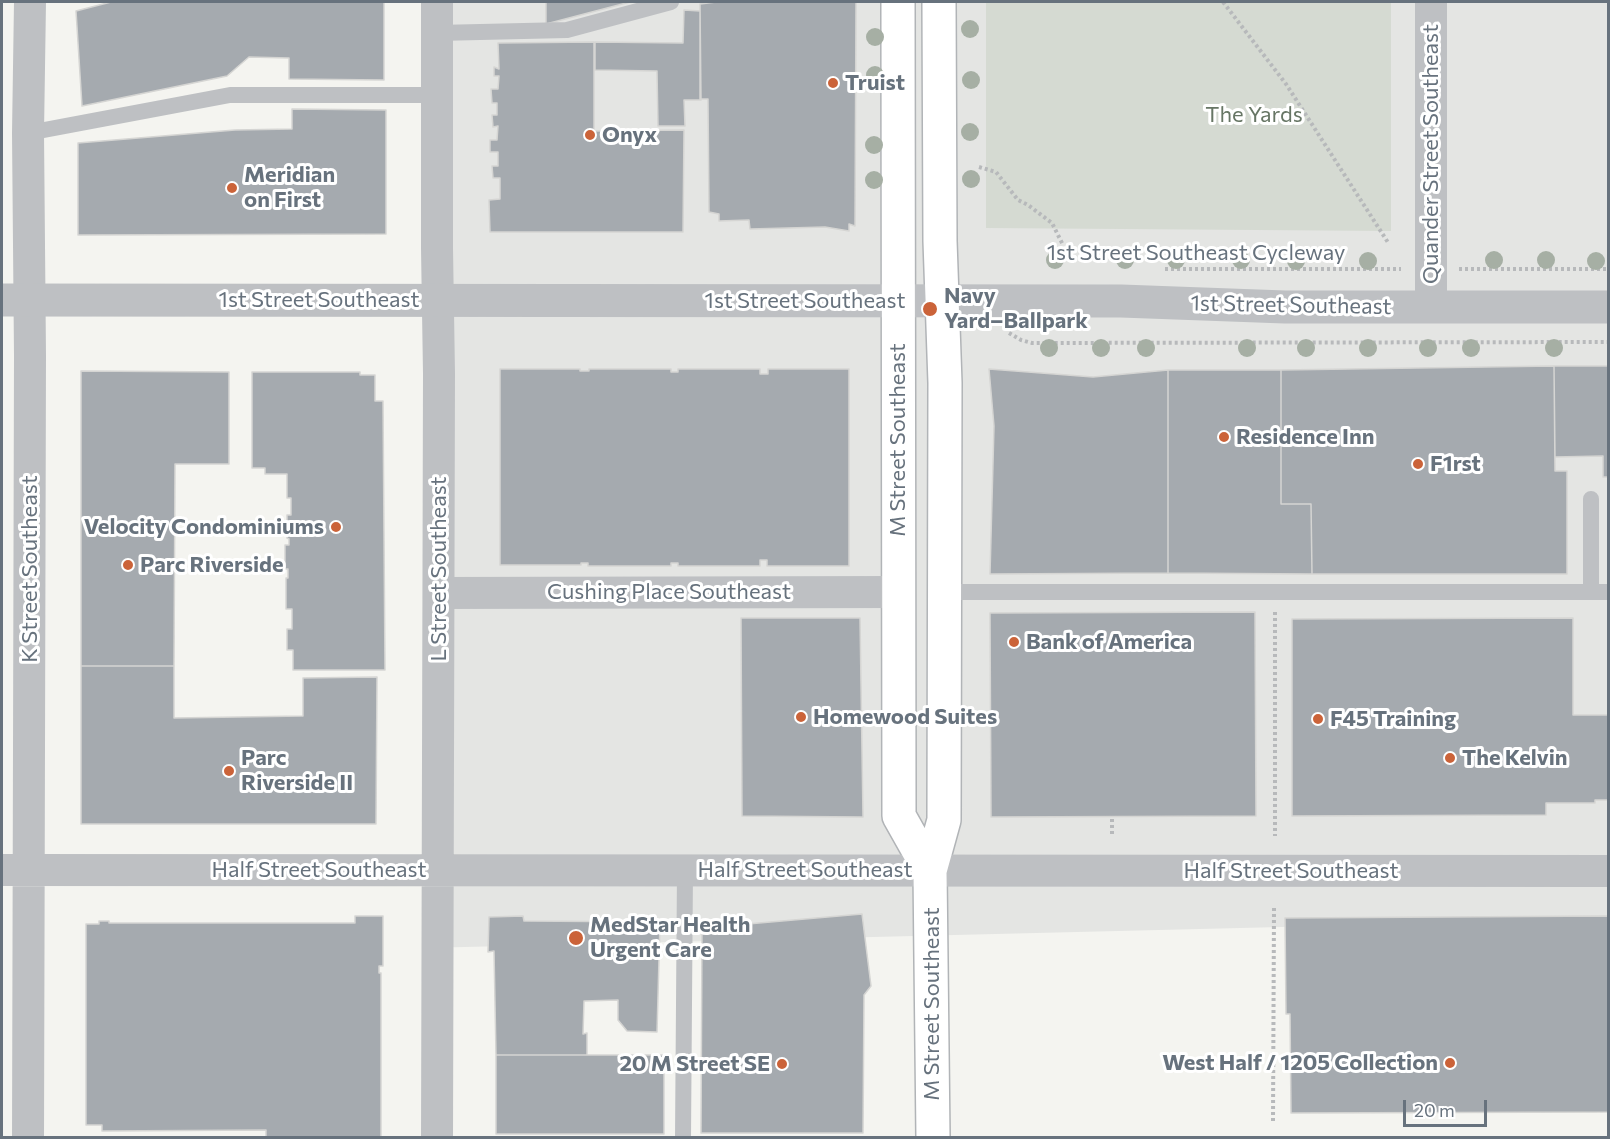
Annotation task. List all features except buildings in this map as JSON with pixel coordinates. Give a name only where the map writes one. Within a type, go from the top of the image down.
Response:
[{"type":"main road","name":"M Street Southeast","points":[[898,2],[899,816],[930,870]]},
{"type":"main road","name":"M Street Southeast","points":[[933,1137],[930,870],[944,820],[945,383],[939,2]]},
{"type":"street","name":"K Street Southeast","points":[[28,1137],[15,870],[15,300],[28,133],[30,2]]},
{"type":"street","name":"L Street Southeast","points":[[437,2],[439,592],[437,1137]]},
{"type":"street","name":"Quander Street Southeast","points":[[1431,2],[1431,307]]},
{"type":"street","name":"1st Street Southeast","points":[[15,300],[1121,301],[1285,307],[1608,307]]},
{"type":"street","name":"Cushing Place Southeast","points":[[439,592],[898,592]]},
{"type":"street","name":"Half Street Southeast","points":[[15,870],[1608,870]]},
{"type":"lane","points":[[437,33],[567,30],[671,2]]},
{"type":"lane","points":[[28,133],[230,95],[437,95]]},
{"type":"lane","points":[[1591,500],[1591,592]]},
{"type":"lane","points":[[945,592],[1608,592]]},
{"type":"lane","points":[[683,1137],[685,870]]},
{"type":"path","points":[[1223,2],[1286,84],[1389,244]]},
{"type":"path","points":[[979,167],[996,172],[1018,200],[1052,223],[1063,246]]},
{"type":"path","name":"1st Street Southeast Cycleway","points":[[1164,269],[1401,269]]},
{"type":"path","points":[[1457,269],[1608,269]]},
{"type":"path","points":[[1004,332],[1027,342],[1608,342]]},
{"type":"path","points":[[1275,592],[1275,836]]},
{"type":"path","points":[[1112,817],[1112,834]]},
{"type":"path","points":[[1273,1120],[1274,908]]},
{"type":"shaded area","points":[[434,2],[1608,2],[1608,919],[424,948]]},
{"type":"green space","name":"The Yards","points":[[986,2],[1391,2],[1391,231],[986,228]]},
{"type":"place","name":"Truist","points":[[833,83]]},
{"type":"place","name":"Onyx","points":[[590,135]]},
{"type":"place","name":"Meridian on First","points":[[232,188]]},
{"type":"place","name":"Navy Yard–Ballpark","points":[[930,309]]},
{"type":"place","name":"Residence Inn","points":[[1224,437]]},
{"type":"place","name":"F1rst","points":[[1418,464]]},
{"type":"place","name":"Velocity Condominiums","points":[[336,527]]},
{"type":"place","name":"Parc Riverside","points":[[128,565]]},
{"type":"place","name":"Bank of America","points":[[1014,642]]},
{"type":"place","name":"Homewood Suites","points":[[801,717]]},
{"type":"place","name":"F45 Training","points":[[1318,719]]},
{"type":"place","name":"The Kelvin","points":[[1450,758]]},
{"type":"place","name":"Parc Riverside II","points":[[229,771]]},
{"type":"place","name":"MedStar Health Urgent Care","points":[[576,938]]},
{"type":"place","name":"West Half / 1205 Collection","points":[[1450,1063]]},
{"type":"place","name":"20 M Street SE","points":[[782,1064]]}]
